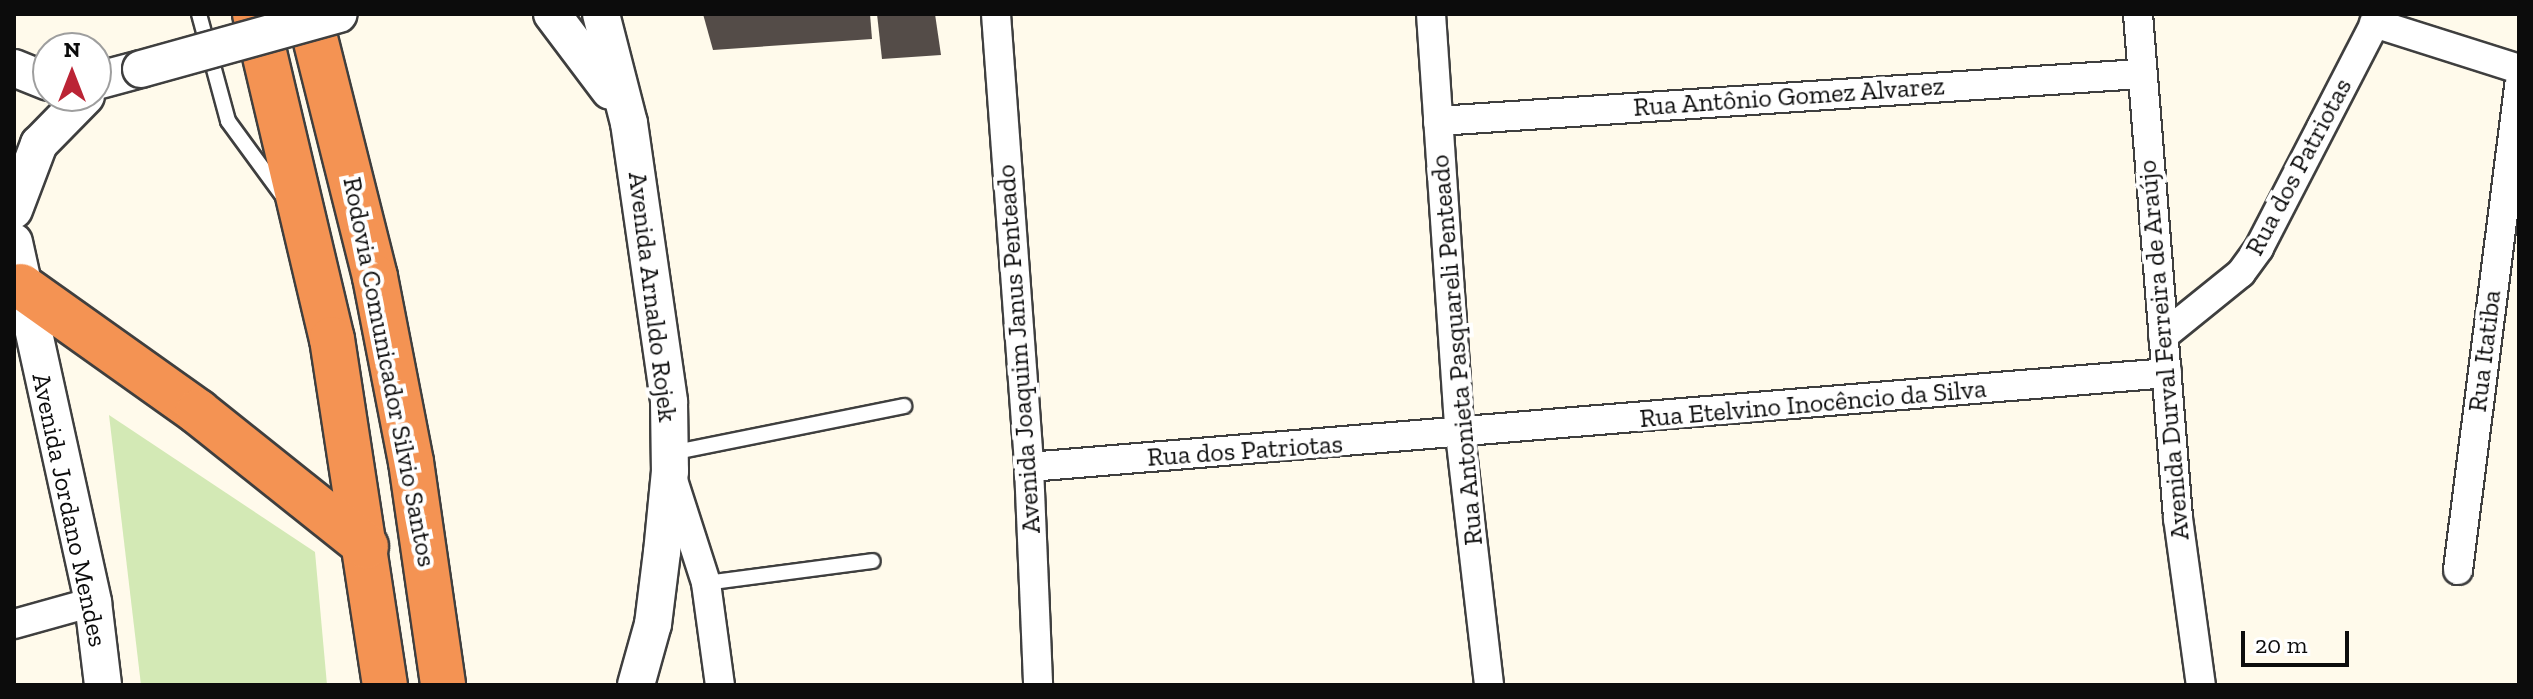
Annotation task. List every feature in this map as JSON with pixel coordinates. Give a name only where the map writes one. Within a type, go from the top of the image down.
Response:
[{"type":"highway","name":"Rodovia Comunicador Silvio Santos","points":[[255,14],[309,230],[366,546],[385,685]]},
{"type":"highway","name":"Rodovia Comunicador Silvio Santos","points":[[309,14],[375,277],[411,462],[443,685]]},
{"type":"highway","points":[[18,287],[198,412],[366,546]]},
{"type":"street","points":[[112,80],[339,14]]},
{"type":"street","name":"Avenida Arnaldo Rojek","points":[[552,14],[583,49],[629,123]]},
{"type":"street","name":"Avenida Arnaldo Rojek","points":[[601,14],[629,123],[669,402],[670,462],[653,624],[636,685]]},
{"type":"street","name":"Avenida Joaquim Janus Penteado","points":[[996,14],[1029,467],[1038,685]]},
{"type":"street","name":"Rua Antonieta Pasquareli Penteado","points":[[1431,14],[1460,434],[1489,685]]},
{"type":"street","name":"Avenida Durval Ferreira de Araújo","points":[[2138,14],[2140,74],[2186,599],[2201,685]]},
{"type":"street","points":[[2376,17],[2519,69]]},
{"type":"street","name":"Rua dos Patriotas","points":[[2163,336],[2241,273],[2259,248],[2376,17]]},
{"type":"street","name":"Rua Antônio Gomez Alvarez","points":[[1438,121],[2140,74]]},
{"type":"street","name":"Rua Itatiba","points":[[2458,570],[2519,85]]},
{"type":"street","points":[[14,210],[39,144],[70,112]]},
{"type":"street","name":"Avenida Jordano Mendes","points":[[14,242],[18,287],[93,602],[103,685]]},
{"type":"street","name":"Rua Etelvino Inocêncio da Silva","points":[[1460,434],[2167,373]]},
{"type":"street","name":"Rua dos Patriotas","points":[[1029,467],[1460,434]]},
{"type":"street","name":"Avenida Arnaldo Rojek","points":[[670,462],[706,583],[720,685]]},
{"type":"street","points":[[14,624],[93,602]]},
{"type":"lane","points":[[199,14],[228,121],[309,230]]},
{"type":"lane","points":[[670,462],[904,406]]},
{"type":"lane","points":[[706,583],[873,561]]},
{"type":"green space","points":[[109,415],[315,552],[327,685],[141,685]]},
{"type":"building","points":[[703,14],[870,14],[872,39],[713,50]]},
{"type":"building","points":[[877,14],[935,14],[941,55],[882,59]]}]
